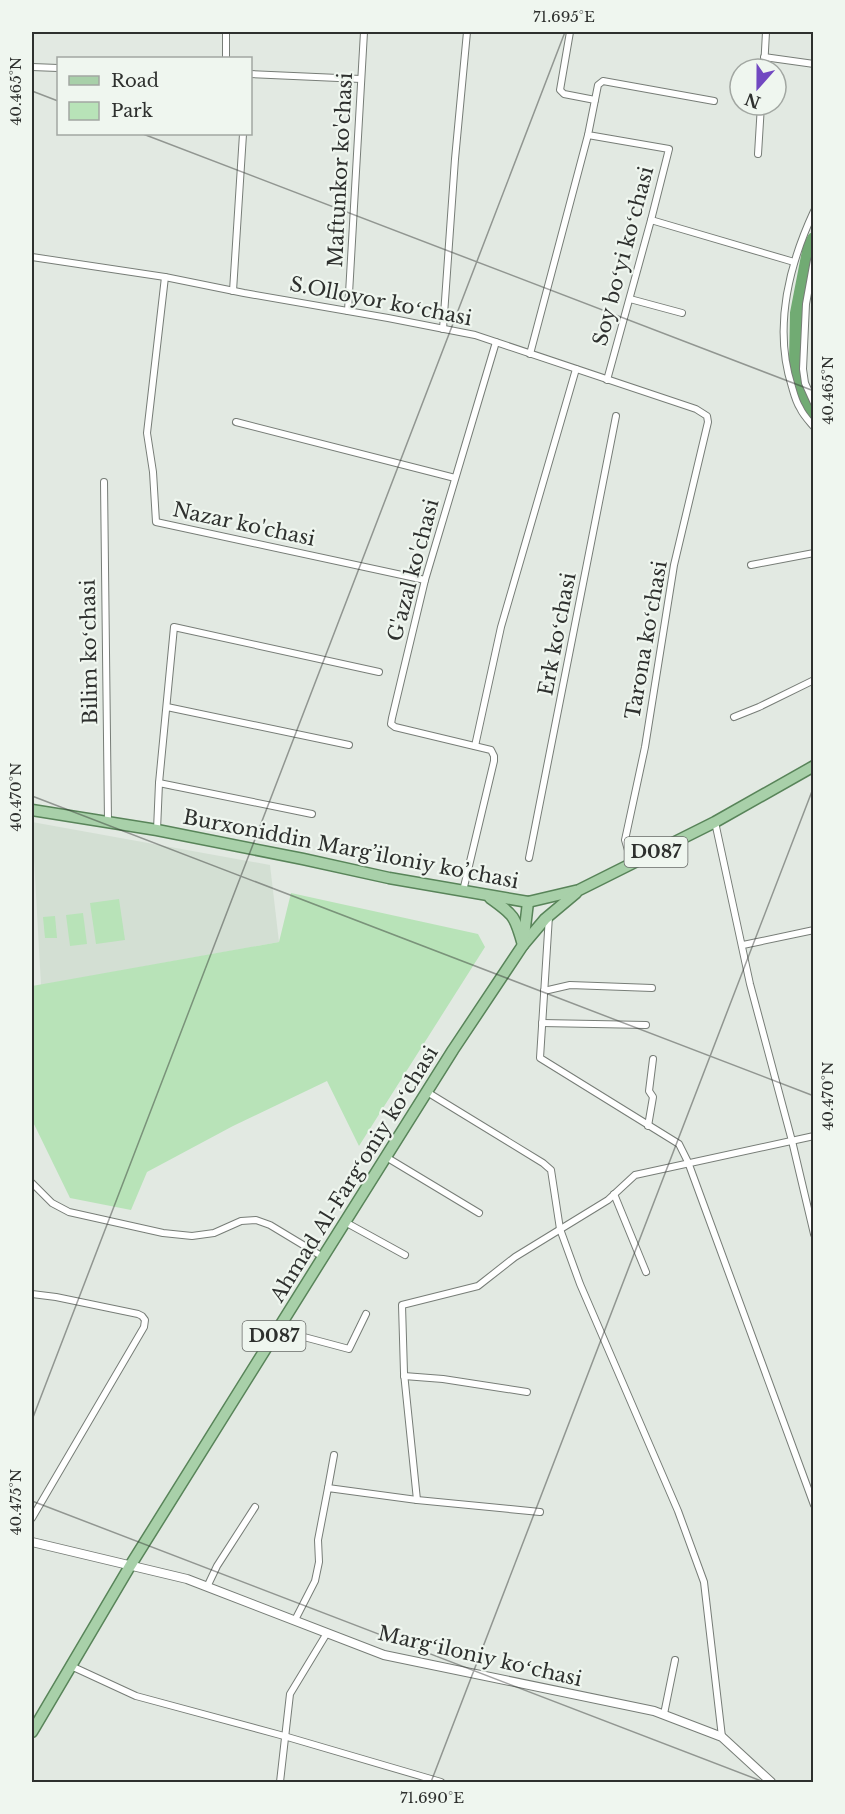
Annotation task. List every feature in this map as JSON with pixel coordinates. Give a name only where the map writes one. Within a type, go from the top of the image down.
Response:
[{"type":"main road","name":"Burxoniddin Marg’iloniy ko’chasi","points":[[32,810],[157,830],[389,878],[528,902],[579,890],[715,822],[813,766]]},
{"type":"main road","name":"D087","points":[[523,945],[549,916],[579,890]]},
{"type":"main road","points":[[488,896],[511,913],[518,926],[523,945]]},
{"type":"main road","name":"D087","points":[[523,945],[528,902]]},
{"type":"main road","name":"Ahmad Al-Fargʻoniy koʻchasi","points":[[32,1732],[130,1566],[427,1092],[523,945]]},
{"type":"street","points":[[226,32],[226,57]]},
{"type":"street","name":"Maftunkor ko'chasi","points":[[348,311],[364,32]]},
{"type":"street","points":[[443,329],[467,32]]},
{"type":"street","points":[[570,32],[560,90],[564,94],[596,100]]},
{"type":"street","points":[[764,57],[766,32]]},
{"type":"street","points":[[788,60],[813,64]]},
{"type":"street","points":[[32,67],[57,68]]},
{"type":"street","points":[[252,74],[361,79]]},
{"type":"street","points":[[530,354],[588,135],[598,85],[603,81],[714,101]]},
{"type":"street","points":[[758,154],[760,117]]},
{"type":"street","points":[[233,291],[243,135]]},
{"type":"street","name":"Soy boʻyi koʻchasi","points":[[588,135],[669,149],[607,380]]},
{"type":"street","points":[[813,211],[801,239],[785,303],[785,356],[789,378],[798,407],[813,427]]},
{"type":"street","points":[[651,220],[795,262]]},
{"type":"street","name":"S.Olloyor koʻchasi","points":[[32,257],[165,277],[475,335],[696,409],[707,416],[708,422]]},
{"type":"street","points":[[813,260],[805,312],[803,369],[805,383],[813,403]]},
{"type":"street","name":"Nazar ko'chasi","points":[[165,277],[147,433],[153,472],[156,522],[425,580]]},
{"type":"street","points":[[630,299],[682,314]]},
{"type":"street","name":"G'azal ko'chasi","points":[[463,891],[494,756],[491,750],[401,729],[392,724],[392,718],[425,580],[496,342]]},
{"type":"street","points":[[475,746],[501,627],[576,369]]},
{"type":"street","name":"Erk koʻchasi","points":[[529,858],[616,416]]},
{"type":"street","points":[[236,422],[455,478]]},
{"type":"street","name":"Tarona koʻchasi","points":[[632,864],[625,840],[645,747],[674,565],[708,422]]},
{"type":"street","name":"Bilim koʻchasi","points":[[104,482],[108,822]]},
{"type":"street","points":[[751,566],[813,553]]},
{"type":"street","points":[[157,830],[159,783],[174,627],[379,672]]},
{"type":"street","points":[[734,717],[813,680]]},
{"type":"street","points":[[167,707],[350,745]]},
{"type":"street","points":[[159,783],[312,814]]},
{"type":"street","points":[[715,822],[750,984],[792,1141],[813,1234]]},
{"type":"street","points":[[549,916],[539,1056],[679,1144],[688,1162],[813,1505]]},
{"type":"street","points":[[743,945],[813,930]]},
{"type":"street","points":[[544,991],[570,985],[652,988]]},
{"type":"street","points":[[542,1023],[646,1025]]},
{"type":"street","points":[[648,1126],[653,1097],[649,1091],[653,1059]]},
{"type":"street","points":[[427,1092],[543,1163],[550,1170],[560,1229],[580,1284],[678,1511],[704,1582],[722,1737]]},
{"type":"street","points":[[417,1500],[404,1376],[402,1305],[478,1286],[516,1257],[608,1200],[635,1174],[813,1136]]},
{"type":"street","points":[[386,1157],[479,1213]]},
{"type":"street","points":[[32,1183],[52,1203],[69,1212],[172,1234],[203,1236],[241,1221],[256,1220],[270,1225],[323,1257]]},
{"type":"street","points":[[614,1194],[646,1272]]},
{"type":"street","points":[[345,1222],[405,1255]]},
{"type":"street","points":[[32,1294],[56,1296],[138,1314],[145,1320],[144,1327],[32,1518]]},
{"type":"street","points":[[281,1325],[304,1337],[349,1349],[366,1314]]},
{"type":"street","points":[[404,1376],[443,1379],[527,1392]]},
{"type":"street","points":[[295,1620],[315,1581],[318,1540],[334,1455]]},
{"type":"street","points":[[328,1488],[417,1500],[540,1512]]},
{"type":"street","points":[[207,1587],[217,1566],[255,1507]]},
{"type":"street","name":"Margʻiloniy koʻchasi","points":[[32,1542],[188,1579],[384,1655],[664,1714],[722,1737],[771,1782]]},
{"type":"street","points":[[280,1782],[290,1694],[327,1633]]},
{"type":"street","points":[[664,1714],[675,1660]]},
{"type":"street","points":[[71,1666],[136,1696],[441,1782]]},
{"type":"shaded area","points":[[32,822],[270,865],[279,942],[41,985]]},
{"type":"green space","points":[[291,893],[478,934],[485,947],[359,1146],[327,1081],[233,1126],[147,1172],[131,1210],[70,1198],[32,1120],[32,986],[279,942]]},
{"type":"green space","points":[[119,899],[125,940],[96,944],[90,903]]},
{"type":"green space","points":[[83,913],[87,944],[70,946],[66,915]]},
{"type":"green space","points":[[55,916],[57,938],[45,938],[43,917]]},
{"type":"waterway","points":[[814,239],[810,246],[797,313],[796,362],[810,416],[814,420]]}]
